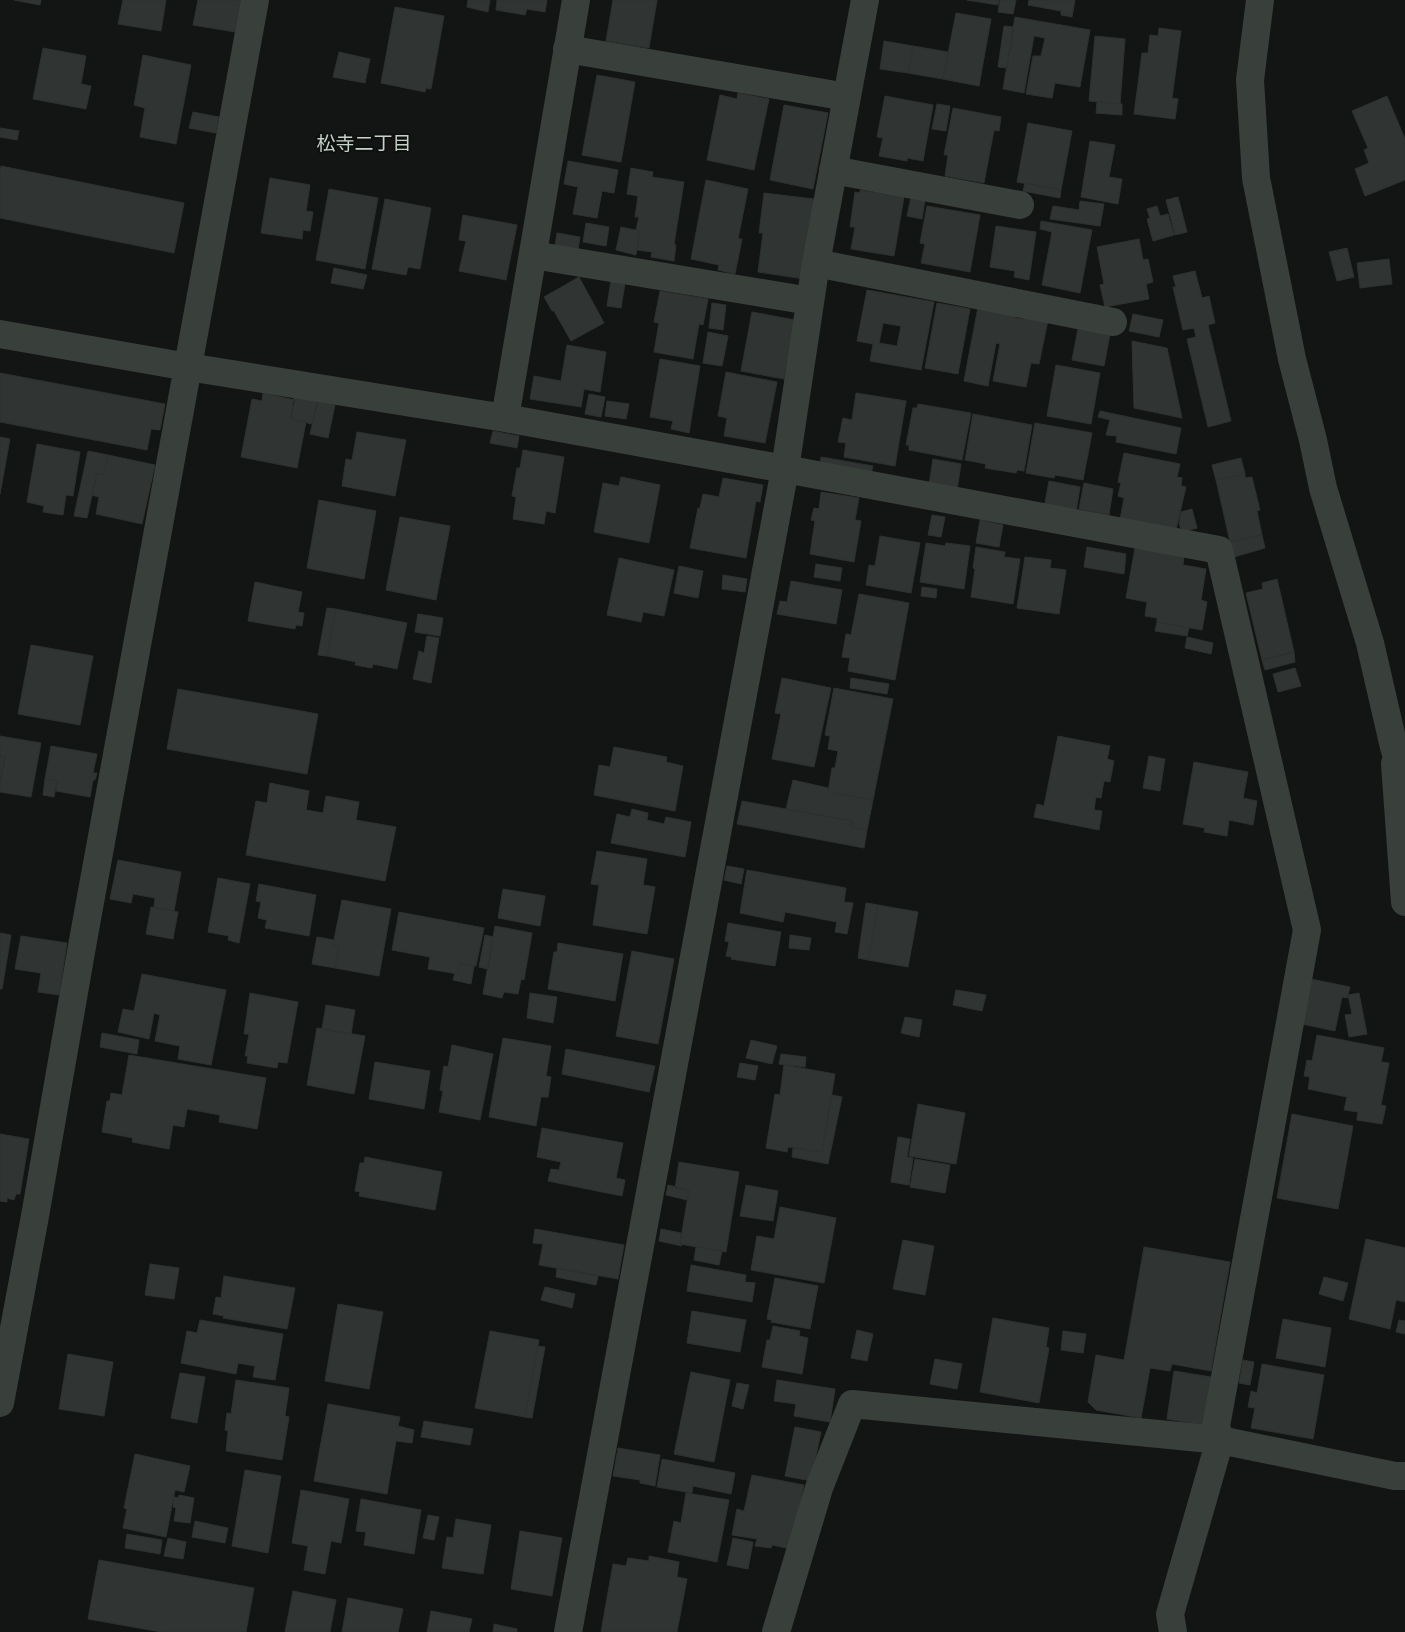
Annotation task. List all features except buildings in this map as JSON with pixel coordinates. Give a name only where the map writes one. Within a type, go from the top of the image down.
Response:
[{"type":"street","points":[[0,1403],[255,0]]},
{"type":"street","points":[[505,418],[576,0]]},
{"type":"street","points":[[568,1632],[785,469],[816,263],[865,0]]},
{"type":"street","points":[[1260,0],[1250,80],[1256,178],[1292,358],[1323,488],[1370,643],[1394,747],[1405,783]]},
{"type":"street","points":[[567,49],[847,97]]},
{"type":"street","points":[[833,170],[1020,205]]},
{"type":"street","points":[[533,255],[810,301]]},
{"type":"street","points":[[816,263],[1113,322]]},
{"type":"street","points":[[0,334],[188,367],[505,418],[1218,550],[1307,930],[1216,1426],[1220,1440],[1170,1614],[1173,1632]]},
{"type":"street","points":[[1394,747],[1405,902]]},
{"type":"street","points":[[776,1632],[819,1488],[852,1404],[1220,1440],[1395,1476],[1405,1476]]},
{"type":"district","name":"松寺二丁目","points":[[364,142]]}]
